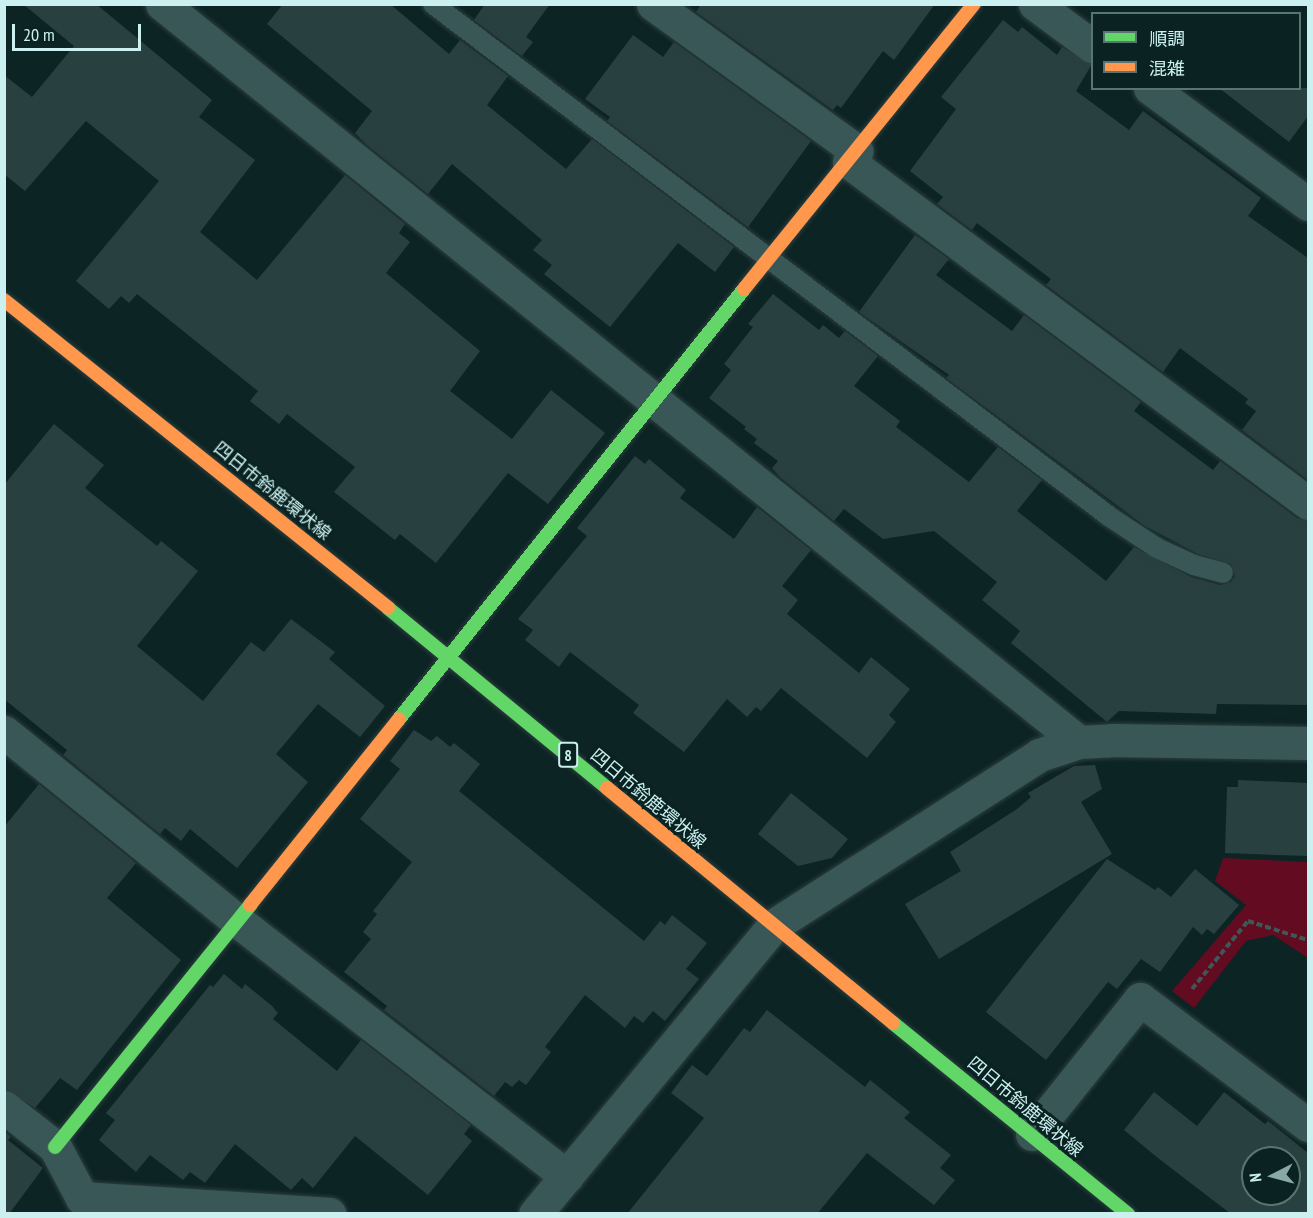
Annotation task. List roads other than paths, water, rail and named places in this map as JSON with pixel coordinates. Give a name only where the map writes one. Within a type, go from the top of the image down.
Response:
[{"type":"street","points":[[162,4],[654,403],[1080,742]]},
{"type":"street","points":[[653,4],[1308,503]]},
{"type":"street","points":[[55,1147],[239,922],[974,4]]},
{"type":"street","points":[[1035,4],[1091,45]]},
{"type":"street","points":[[1153,90],[1308,204]]},
{"type":"street","name":"四日市鈴鹿環状線","points":[[4,300],[450,657],[773,926],[1128,1214]]},
{"type":"street","points":[[4,732],[239,922],[567,1176]]},
{"type":"street","points":[[535,1214],[773,926],[1039,755],[1080,742],[1308,743]]},
{"type":"street","points":[[1032,1134],[1140,999],[1308,1125]]},
{"type":"street","points":[[4,1107],[55,1147],[75,1205],[329,1214]]},
{"type":"lane","points":[[433,4],[1110,517],[1157,548],[1194,565],[1223,573]]}]
